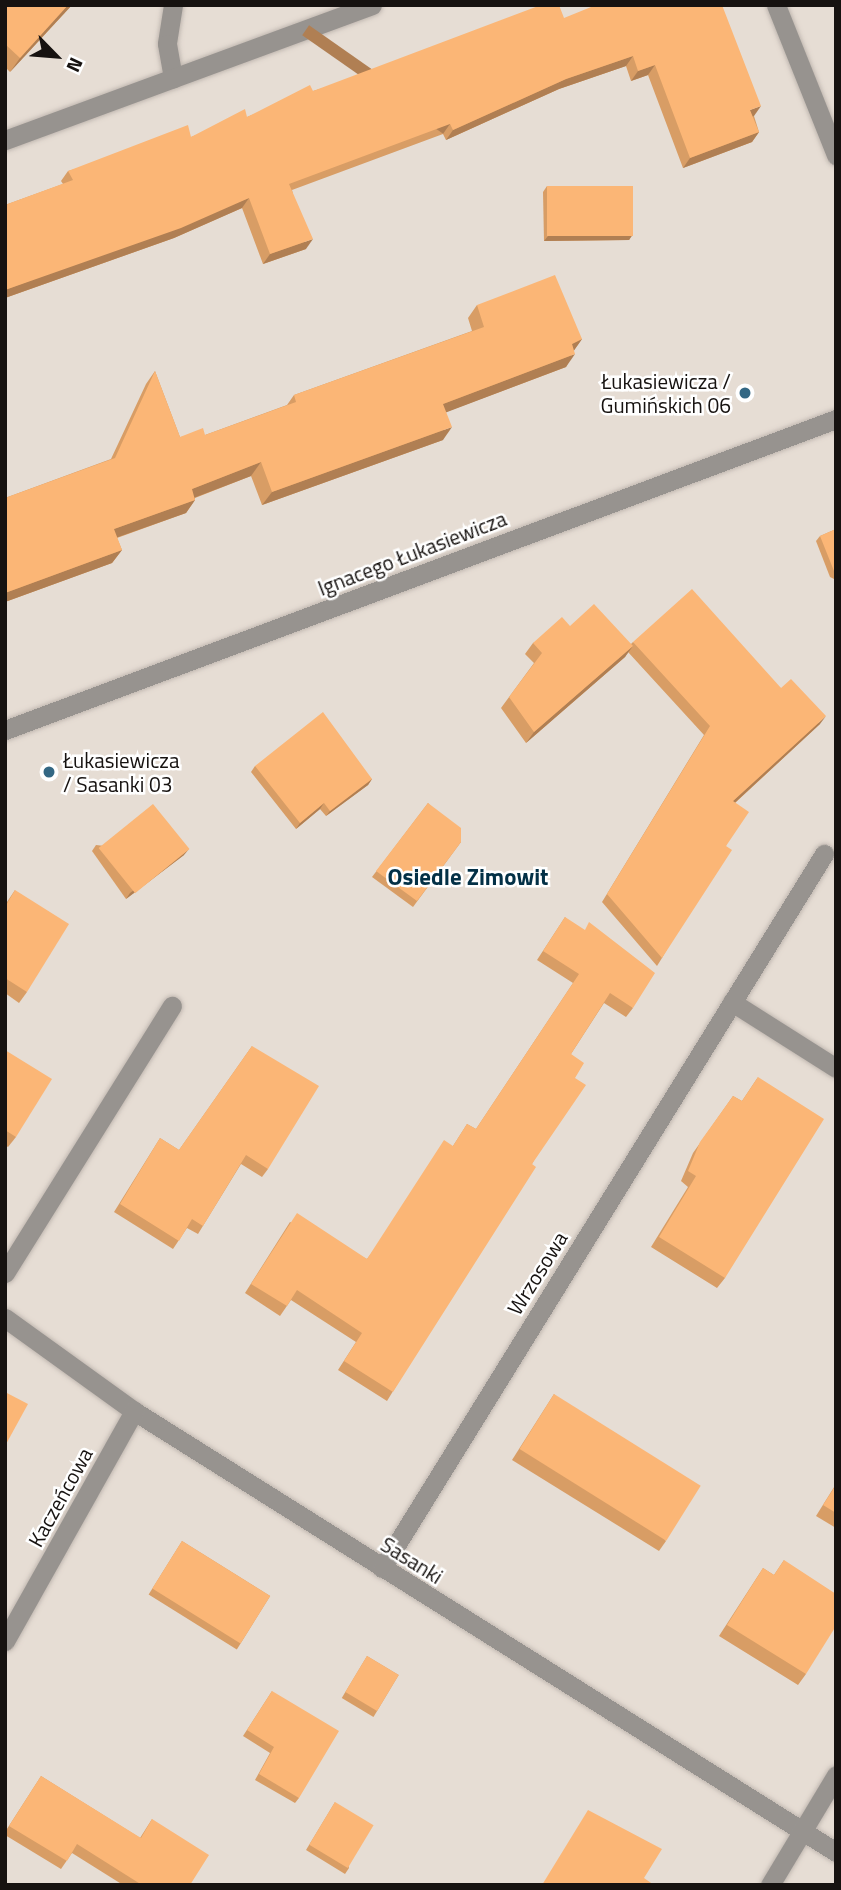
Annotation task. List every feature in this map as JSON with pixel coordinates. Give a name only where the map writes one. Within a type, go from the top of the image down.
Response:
[{"type":"street","points":[[173,5],[167,34],[173,78]]},
{"type":"street","points":[[5,140],[372,5]]},
{"type":"street","points":[[776,5],[836,155]]},
{"type":"street","name":"Ignacego Łukasiewicza","points":[[5,730],[836,419]]},
{"type":"street","name":"Wrzosowa","points":[[382,1568],[824,855]]},
{"type":"street","points":[[732,1002],[836,1068]]},
{"type":"street","points":[[5,1273],[172,1006]]},
{"type":"street","name":"Sasanki","points":[[5,1318],[134,1411],[836,1852]]},
{"type":"street","name":"Kaczeńcowa","points":[[5,1641],[134,1411]]},
{"type":"street","points":[[770,1885],[836,1775]]},
{"type":"building","points":[[5,5],[68,5],[20,58],[5,44]]},
{"type":"building","points":[[541,5],[559,5],[564,18],[596,5],[722,5],[761,106],[750,110],[759,132],[690,158],[655,65],[638,71],[633,56],[566,79],[453,130],[450,124],[289,184],[313,239],[270,254],[249,198],[181,228],[5,290],[5,205],[73,180],[68,171],[188,125],[191,137],[245,109],[247,117],[310,85],[313,91]]},
{"type":"building","points":[[547,186],[633,186],[633,236],[547,236]]},
{"type":"building","points":[[555,275],[582,339],[572,344],[575,354],[443,404],[452,427],[272,492],[261,462],[192,489],[195,500],[114,529],[122,550],[5,593],[5,498],[115,458],[155,371],[180,437],[203,428],[205,435],[296,402],[294,395],[484,327],[477,305]]},
{"type":"building","points":[[836,529],[836,572],[820,536]]},
{"type":"building","points":[[692,589],[781,688],[791,679],[826,716],[733,801],[749,812],[726,846],[732,850],[662,958],[607,894],[710,726],[633,642]]},
{"type":"building","points":[[594,604],[633,646],[534,732],[509,697],[542,653],[533,643],[562,617],[570,626]]},
{"type":"building","points":[[323,712],[372,779],[330,811],[324,803],[300,823],[255,766]]},
{"type":"building","points":[[428,803],[461,828],[461,842],[417,901],[376,871]]},
{"type":"building","points":[[153,804],[190,849],[135,893],[99,848]]},
{"type":"building","points":[[15,890],[69,924],[27,992],[5,978],[5,907]]},
{"type":"building","points":[[565,917],[585,930],[589,922],[655,973],[633,1008],[610,993],[571,1054],[584,1063],[575,1078],[586,1085],[532,1164],[536,1167],[393,1392],[344,1361],[362,1333],[297,1290],[287,1306],[251,1284],[297,1213],[367,1259],[444,1140],[453,1146],[467,1124],[476,1129],[579,974],[543,951]]},
{"type":"building","points":[[252,1046],[319,1086],[268,1169],[246,1155],[203,1226],[192,1219],[179,1241],[120,1204],[160,1138],[179,1150]]},
{"type":"building","points":[[5,1050],[52,1079],[16,1137],[5,1130]]},
{"type":"building","points":[[758,1077],[824,1119],[725,1278],[659,1237],[696,1176],[688,1171],[700,1142],[733,1096],[742,1101]]},
{"type":"building","points":[[5,1392],[28,1404],[5,1446]]},
{"type":"building","points":[[554,1394],[701,1486],[666,1541],[520,1449]]},
{"type":"building","points":[[836,1485],[836,1513],[823,1505]]},
{"type":"building","points":[[182,1541],[270,1596],[241,1644],[152,1588]]},
{"type":"building","points":[[784,1560],[836,1594],[836,1626],[806,1674],[727,1625],[763,1568],[774,1575]]},
{"type":"building","points":[[367,1656],[399,1675],[377,1711],[345,1692]]},
{"type":"building","points":[[272,1691],[339,1731],[299,1798],[259,1774],[274,1747],[247,1730]]},
{"type":"building","points":[[41,1776],[141,1838],[152,1819],[209,1855],[190,1885],[142,1885],[77,1844],[67,1861],[9,1826]]},
{"type":"building","points":[[335,1802],[374,1825],[348,1868],[309,1845]]},
{"type":"building","points":[[588,1810],[662,1849],[644,1878],[654,1885],[542,1885]]},
{"type":"place","name":"Łukasiewicza / Gumińskich 06","points":[[745,393]]},
{"type":"place","name":"Łukasiewicza / Sasanki 03","points":[[49,772]]},
{"type":"district","name":"Osiedle Zimowit","points":[[468,877]]}]
